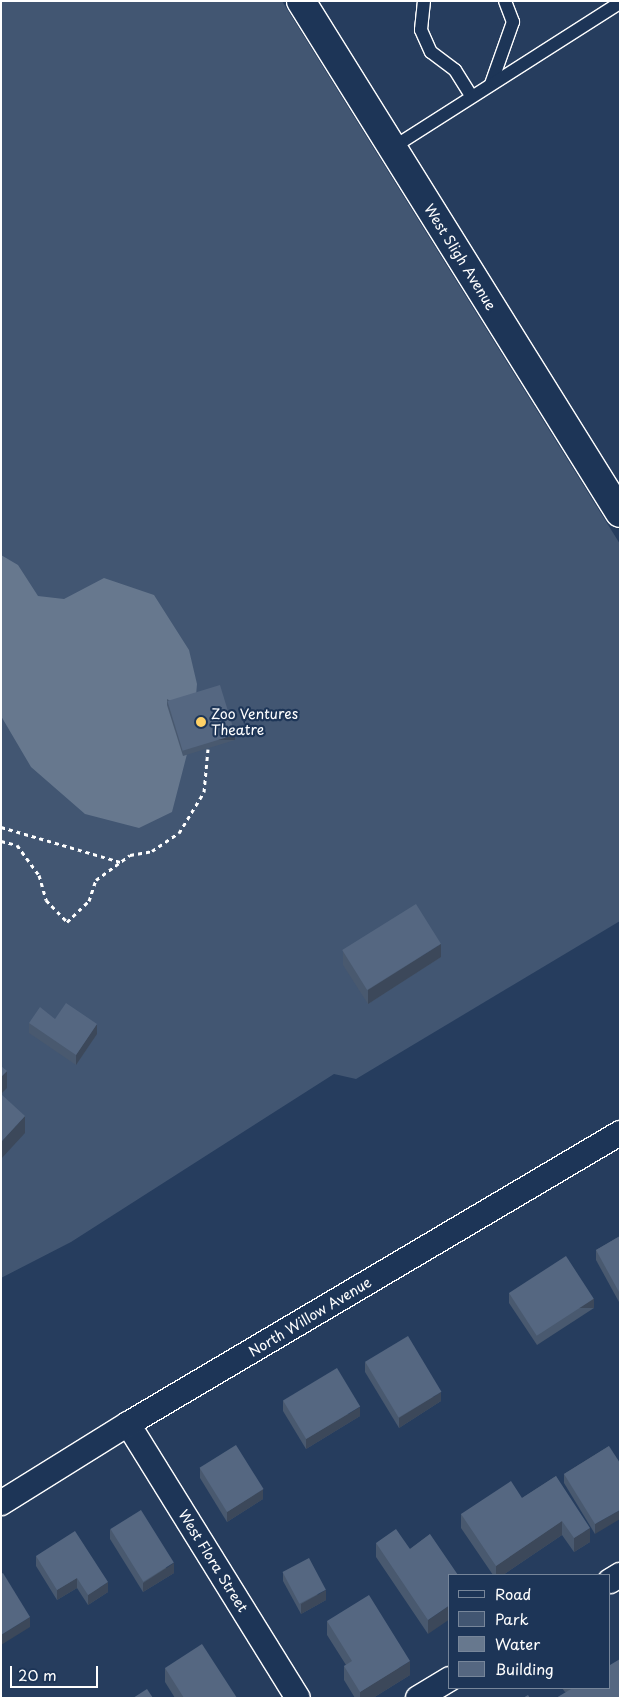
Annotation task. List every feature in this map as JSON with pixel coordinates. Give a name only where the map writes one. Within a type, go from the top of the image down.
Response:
[{"type":"main road","name":"West Sligh Avenue","points":[[301,1],[620,513]]},
{"type":"street","name":"North Willow Avenue","points":[[1,1503],[128,1424],[620,1133]]},
{"type":"street","name":"West Flora Street","points":[[128,1424],[298,1698]]},
{"type":"street","points":[[418,1698],[448,1680]]},
{"type":"lane","points":[[424,1],[421,30],[431,52],[455,70],[471,96]]},
{"type":"lane","points":[[491,84],[512,22],[505,1]]},
{"type":"lane","points":[[392,148],[620,3]]},
{"type":"path","points":[[1,841],[18,845],[39,875],[46,900],[67,922],[89,901],[96,880],[130,855],[152,852],[179,833],[204,792],[208,748]]},
{"type":"path","points":[[1,827],[121,862]]},
{"type":"green space","points":[[1,1],[282,1],[620,544],[620,921],[356,1079],[334,1074],[71,1242],[1,1278]]},
{"type":"water","points":[[1,555],[18,565],[38,596],[64,599],[104,578],[154,595],[189,650],[197,684],[193,731],[172,812],[139,828],[85,814],[31,767],[1,716]]},
{"type":"building","name":"Zoo Ventures Theatre","points":[[220,685],[235,735],[183,751],[167,701]]},
{"type":"building","points":[[416,904],[441,944],[367,990],[342,950]]},
{"type":"building","points":[[66,1003],[97,1024],[76,1055],[29,1023],[40,1007],[55,1019]]},
{"type":"building","points":[[1,1066],[7,1071],[1,1077]]},
{"type":"building","points":[[1,1094],[25,1116],[1,1142]]},
{"type":"building","points":[[620,1236],[620,1292],[619,1292],[596,1250]]},
{"type":"building","points":[[566,1256],[594,1299],[537,1336],[509,1293]]},
{"type":"building","points":[[408,1336],[441,1392],[399,1417],[365,1362]]},
{"type":"building","points":[[337,1368],[360,1407],[306,1439],[283,1400]]},
{"type":"building","points":[[236,1445],[264,1489],[227,1512],[200,1468]]},
{"type":"building","points":[[609,1446],[620,1463],[620,1510],[595,1524],[564,1474]]},
{"type":"building","points":[[556,1476],[590,1528],[574,1538],[562,1521],[496,1566],[461,1514],[511,1481],[522,1498]]},
{"type":"building","points":[[141,1510],[174,1563],[143,1582],[110,1529]]},
{"type":"building","points":[[396,1529],[410,1549],[430,1534],[457,1574],[448,1574],[448,1606],[428,1620],[376,1543]]},
{"type":"building","points":[[75,1531],[108,1582],[88,1595],[77,1578],[57,1590],[36,1556]]},
{"type":"building","points":[[309,1558],[326,1590],[299,1604],[283,1572]]},
{"type":"building","points":[[3,1573],[30,1617],[1,1635],[1,1574]]},
{"type":"building","points":[[369,1595],[410,1661],[360,1692],[344,1666],[352,1661],[327,1621]]},
{"type":"building","points":[[202,1644],[237,1698],[184,1698],[165,1668]]},
{"type":"building","points":[[620,1659],[620,1698],[556,1698],[571,1689],[611,1689],[611,1664]]},
{"type":"building","points":[[147,1689],[153,1698],[133,1698]]},
{"type":"place","name":"Zoo Ventures Theatre","points":[[201,722]]}]
